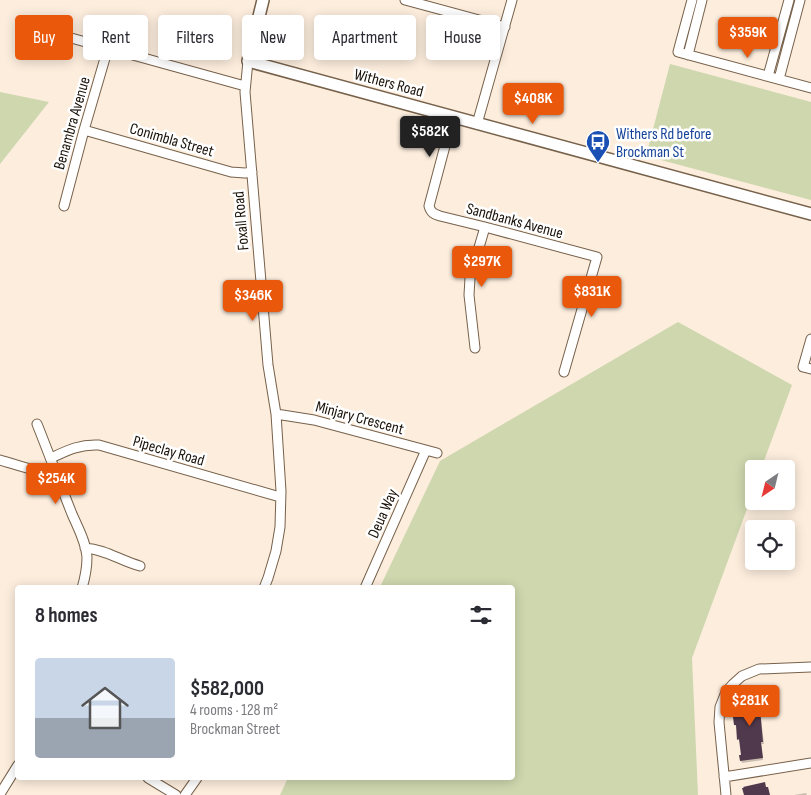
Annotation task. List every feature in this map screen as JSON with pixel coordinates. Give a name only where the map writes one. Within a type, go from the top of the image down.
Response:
[{"type":"street","name":"Foxall Road","points":[[263,0],[248,61],[245,86],[268,364],[276,414],[280,497],[280,527],[276,551],[265,585]]},
{"type":"street","points":[[405,0],[425,3],[505,27]]},
{"type":"street","points":[[477,124],[512,0]]},
{"type":"street","points":[[692,0],[678,52],[811,88]]},
{"type":"street","points":[[688,54],[702,0]]},
{"type":"street","points":[[768,76],[789,0]]},
{"type":"street","points":[[779,79],[800,0]]},
{"type":"street","points":[[148,59],[245,86]]},
{"type":"street","name":"Benambra Avenue","points":[[64,206],[104,60]]},
{"type":"street","name":"Withers Road","points":[[248,61],[811,214]]},
{"type":"street","name":"Sandbanks Avenue","points":[[453,116],[429,206],[430,211],[434,214],[597,257],[564,372]]},
{"type":"street","name":"Conimbla Street","points":[[84,130],[231,172],[252,172]]},
{"type":"street","points":[[475,348],[470,278],[485,227]]},
{"type":"street","points":[[807,368],[811,339]]},
{"type":"street","name":"Minjary Crescent","points":[[276,414],[314,420],[436,452]]},
{"type":"street","points":[[38,424],[85,548],[87,557],[83,585]]},
{"type":"street","name":"Pipeclay Road","points":[[51,458],[75,447],[88,444],[99,445],[280,497]]},
{"type":"street","name":"Deua Way","points":[[366,585],[426,450]]},
{"type":"street","points":[[0,460],[41,472],[56,472]]},
{"type":"street","points":[[85,548],[102,550],[140,566]]},
{"type":"street","points":[[726,795],[719,722],[720,707],[726,692],[742,676],[759,669],[811,667]]},
{"type":"street","points":[[724,778],[811,763]]},
{"type":"street","points":[[0,794],[15,770]]},
{"type":"street","points":[[151,780],[176,795]]},
{"type":"street","points":[[185,795],[196,780]]},
{"type":"green space","points":[[670,64],[811,102],[811,200],[646,156]]},
{"type":"green space","points":[[0,92],[49,102],[0,164]]},
{"type":"green space","points":[[678,322],[792,385],[764,460],[745,460],[745,510],[747,510],[692,658],[698,795],[280,795],[287,780],[515,780],[515,585],[381,585],[440,461]]},
{"type":"building","points":[[758,687],[763,758],[740,761],[739,739],[737,740],[736,725],[734,725],[733,717],[742,716],[740,699],[745,698],[744,694],[748,694],[747,691],[750,688]]},
{"type":"building","points":[[765,782],[770,795],[744,795],[743,787]]},
{"type":"place","name":"Withers Rd before Brockman St","points":[[598,163]]}]
